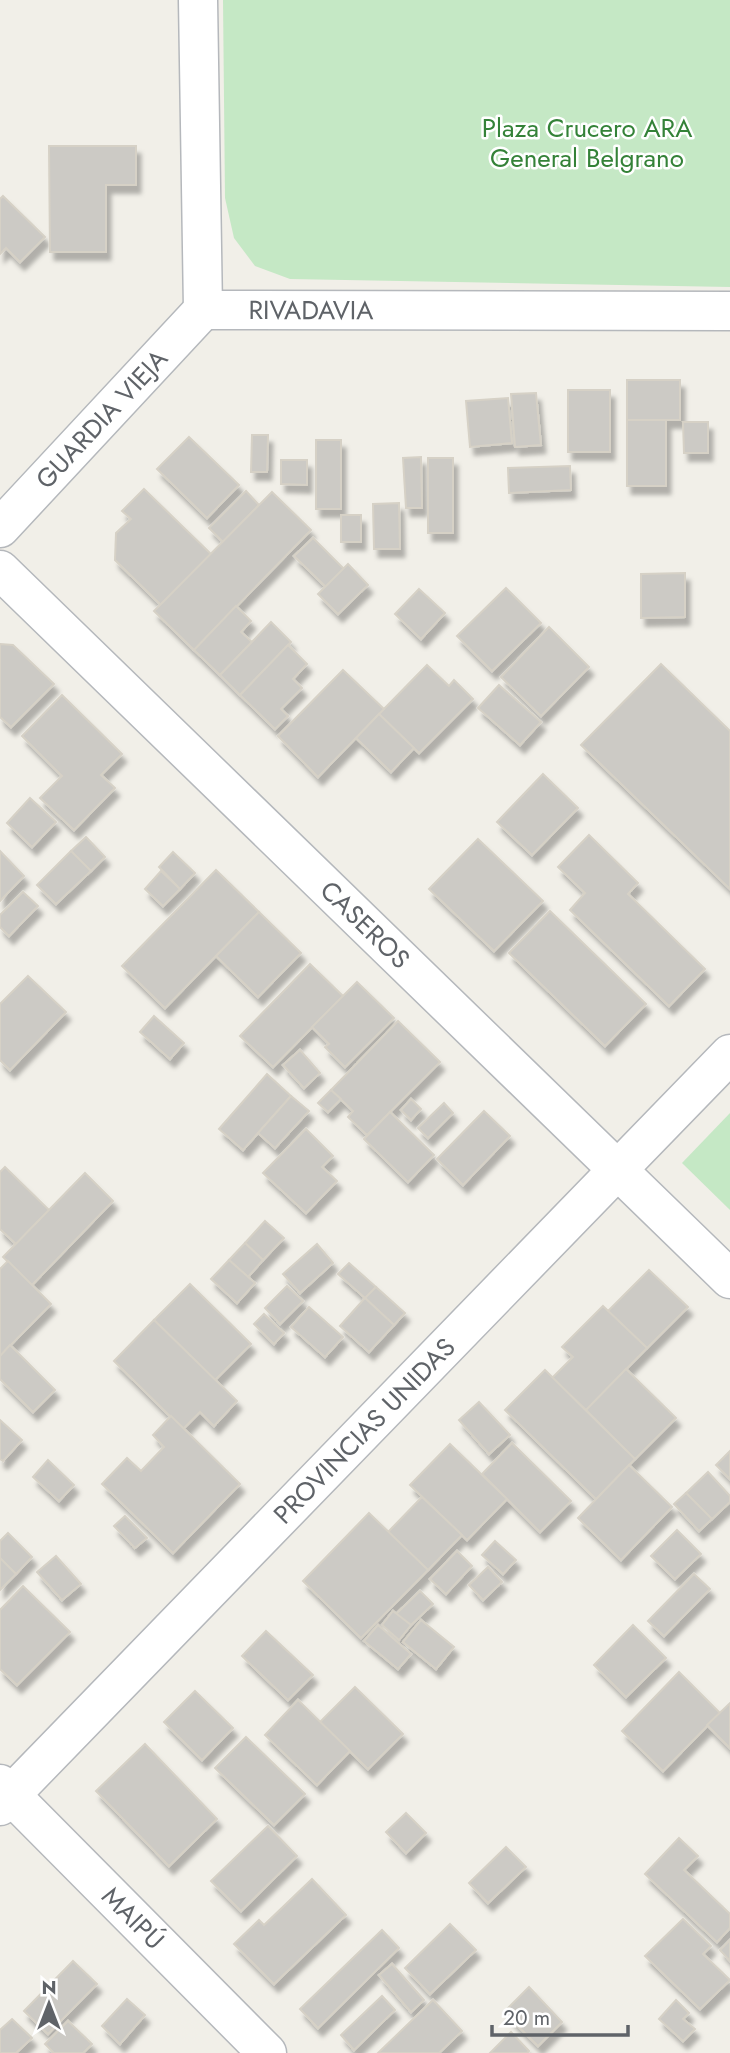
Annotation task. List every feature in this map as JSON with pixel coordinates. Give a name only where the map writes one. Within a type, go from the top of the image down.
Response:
[{"type":"street","points":[[198,0],[203,310]]},
{"type":"street","name":"RIVADAVIA","points":[[203,310],[730,312]]},
{"type":"street","name":"GUARDIA VIEJA","points":[[0,528],[203,310]]},
{"type":"street","name":"CASEROS","points":[[0,570],[730,1279]]},
{"type":"street","name":"PROVINCIAS UNIDAS","points":[[4,1795],[730,1054]]},
{"type":"street","name":"MAIPÚ","points":[[4,1795],[267,2053]]},
{"type":"green space","name":"Plaza Crucero ARA General Belgrano","points":[[223,0],[730,0],[730,287],[290,279],[255,266],[234,238],[225,198]]},
{"type":"green space","points":[[730,1113],[730,1210],[682,1163]]},
{"type":"building","points":[[49,146],[136,146],[136,185],[106,185],[106,252],[50,252]]},
{"type":"building","points":[[3,196],[45,237],[20,262],[6,248],[0,254],[0,199]]},
{"type":"building","points":[[627,380],[680,380],[680,420],[627,420]]},
{"type":"building","points":[[568,390],[610,390],[610,452],[568,452]]},
{"type":"building","points":[[536,393],[541,445],[515,447],[511,394]]},
{"type":"building","points":[[508,398],[512,443],[470,447],[466,401]]},
{"type":"building","points":[[627,420],[666,420],[666,486],[627,486]]},
{"type":"building","points":[[683,422],[708,422],[708,453],[684,453]]},
{"type":"building","points":[[252,435],[268,435],[267,472],[251,472]]},
{"type":"building","points":[[189,437],[239,485],[207,518],[157,469]]},
{"type":"building","points":[[316,440],[341,440],[341,509],[316,509]]},
{"type":"building","points":[[421,457],[422,508],[406,508],[403,458]]},
{"type":"building","points":[[428,458],[453,458],[453,533],[428,533]]},
{"type":"building","points":[[281,460],[307,460],[307,485],[281,484]]},
{"type":"building","points":[[570,466],[571,490],[509,493],[508,468]]},
{"type":"building","points":[[144,489],[211,554],[161,605],[115,560],[116,533],[131,519],[122,511]]},
{"type":"building","points":[[246,491],[259,505],[223,542],[209,528]]},
{"type":"building","points":[[272,492],[311,530],[194,650],[154,611]]},
{"type":"building","points":[[399,503],[400,549],[374,549],[373,504]]},
{"type":"building","points":[[341,515],[361,515],[361,542],[341,542]]},
{"type":"building","points":[[313,538],[344,569],[326,587],[294,556]]},
{"type":"building","points":[[348,564],[368,585],[338,614],[318,594]]},
{"type":"building","points":[[685,573],[685,617],[641,618],[641,574]]},
{"type":"building","points":[[506,588],[541,623],[492,671],[457,636]]},
{"type":"building","points":[[419,589],[445,613],[421,639],[395,614]]},
{"type":"building","points":[[236,606],[251,621],[241,632],[252,642],[220,675],[194,650]]},
{"type":"building","points":[[271,622],[291,642],[240,695],[220,675]]},
{"type":"building","points":[[549,627],[589,667],[541,716],[501,677]]},
{"type":"building","points":[[0,644],[13,645],[54,684],[11,727],[0,717]]},
{"type":"building","points":[[288,645],[307,664],[293,679],[302,688],[281,709],[288,716],[275,729],[240,695]]},
{"type":"building","points":[[661,664],[730,731],[730,889],[581,745]]},
{"type":"building","points":[[427,665],[449,686],[454,680],[473,699],[419,753],[379,714]]},
{"type":"building","points":[[343,670],[384,709],[318,777],[278,736]]},
{"type":"building","points":[[499,685],[541,722],[520,745],[478,708]]},
{"type":"building","points":[[62,695],[122,754],[101,775],[115,788],[74,830],[40,798],[62,776],[22,736]]},
{"type":"building","points":[[379,714],[414,748],[391,772],[356,738]]},
{"type":"building","points":[[543,774],[578,808],[532,855],[497,822]]},
{"type":"building","points":[[30,798],[56,822],[32,847],[7,823]]},
{"type":"building","points":[[589,835],[638,883],[628,894],[705,969],[669,1006],[570,910],[585,893],[558,867]]},
{"type":"building","points":[[86,837],[105,857],[91,871],[71,851]]},
{"type":"building","points":[[478,839],[543,901],[494,951],[429,889]]},
{"type":"building","points":[[0,851],[24,876],[0,901]]},
{"type":"building","points":[[71,851],[91,871],[56,904],[37,885]]},
{"type":"building","points":[[173,852],[195,873],[180,889],[159,867]]},
{"type":"building","points":[[216,870],[259,912],[165,1008],[122,966]]},
{"type":"building","points":[[161,871],[180,889],[163,906],[145,889]]},
{"type":"building","points":[[23,892],[38,906],[9,936],[0,927],[0,915]]},
{"type":"building","points":[[550,911],[646,1004],[605,1046],[509,953]]},
{"type":"building","points":[[259,912],[301,953],[258,997],[216,956]]},
{"type":"building","points":[[310,964],[343,996],[273,1067],[240,1036]]},
{"type":"building","points":[[28,976],[66,1012],[10,1070],[0,1060],[0,1004]]},
{"type":"building","points":[[357,982],[394,1018],[345,1067],[325,1047],[329,1044],[312,1027]]},
{"type":"building","points":[[154,1016],[184,1043],[170,1059],[140,1032]]},
{"type":"building","points":[[398,1021],[440,1062],[367,1135],[348,1117],[353,1111],[331,1090]]},
{"type":"building","points":[[300,1050],[320,1073],[304,1088],[283,1065]]},
{"type":"building","points":[[267,1074],[291,1096],[243,1150],[219,1129]]},
{"type":"building","points":[[331,1090],[341,1099],[328,1112],[318,1103]]},
{"type":"building","points":[[291,1096],[309,1111],[275,1148],[258,1133]]},
{"type":"building","points":[[411,1099],[421,1109],[411,1120],[401,1110]]},
{"type":"building","points":[[444,1103],[453,1113],[428,1138],[418,1128]]},
{"type":"building","points":[[484,1111],[510,1136],[463,1185],[437,1159]]},
{"type":"building","points":[[390,1112],[434,1155],[408,1182],[364,1139]]},
{"type":"building","points":[[306,1129],[333,1156],[322,1167],[337,1181],[306,1213],[263,1173]]},
{"type":"building","points":[[5,1167],[49,1210],[16,1244],[0,1229],[0,1172]]},
{"type":"building","points":[[85,1173],[113,1201],[32,1285],[3,1257]]},
{"type":"building","points":[[265,1221],[284,1238],[263,1260],[245,1243]]},
{"type":"building","points":[[245,1243],[263,1260],[248,1277],[229,1260]]},
{"type":"building","points":[[317,1244],[333,1263],[300,1293],[283,1274]]},
{"type":"building","points":[[229,1260],[255,1283],[237,1303],[211,1279]]},
{"type":"building","points":[[8,1261],[51,1304],[0,1356],[0,1269]]},
{"type":"building","points":[[349,1263],[376,1287],[365,1298],[338,1274]]},
{"type":"building","points":[[649,1270],[688,1307],[647,1348],[608,1311]]},
{"type":"building","points":[[190,1284],[251,1344],[215,1380],[154,1320]]},
{"type":"building","points":[[287,1286],[303,1301],[280,1324],[265,1308]]},
{"type":"building","points":[[376,1287],[405,1313],[394,1325],[365,1298]]},
{"type":"building","points":[[365,1298],[394,1325],[369,1352],[340,1326]]},
{"type":"building","points":[[603,1306],[647,1348],[586,1410],[552,1378],[573,1357],[562,1347]]},
{"type":"building","points":[[309,1307],[343,1337],[325,1357],[291,1327]]},
{"type":"building","points":[[264,1314],[284,1333],[274,1344],[254,1324]]},
{"type":"building","points":[[154,1320],[237,1401],[214,1426],[200,1412],[183,1429],[114,1361]]},
{"type":"building","points":[[10,1345],[55,1390],[33,1412],[0,1379],[0,1356]]},
{"type":"building","points":[[626,1369],[676,1418],[635,1459],[586,1410]]},
{"type":"building","points":[[545,1370],[635,1459],[596,1499],[505,1410]]},
{"type":"building","points":[[479,1402],[510,1435],[489,1454],[459,1420]]},
{"type":"building","points":[[171,1416],[240,1484],[173,1553],[102,1484],[127,1458],[141,1471],[164,1447],[153,1435]]},
{"type":"building","points":[[0,1420],[22,1440],[3,1461],[0,1459]]},
{"type":"building","points":[[512,1443],[571,1501],[540,1532],[482,1474]]},
{"type":"building","points":[[450,1444],[507,1499],[467,1540],[410,1485]]},
{"type":"building","points":[[730,1451],[730,1479],[716,1465]]},
{"type":"building","points":[[48,1460],[74,1485],[59,1501],[33,1477]]},
{"type":"building","points":[[629,1465],[672,1507],[621,1560],[578,1518]]},
{"type":"building","points":[[708,1472],[730,1496],[730,1502],[712,1519],[686,1493]]},
{"type":"building","points":[[686,1493],[712,1519],[699,1531],[674,1504]]},
{"type":"building","points":[[422,1497],[462,1535],[428,1570],[388,1532]]},
{"type":"building","points":[[369,1513],[428,1570],[361,1638],[303,1581]]},
{"type":"building","points":[[125,1516],[147,1538],[135,1548],[114,1526]]},
{"type":"building","points":[[677,1530],[701,1554],[675,1579],[651,1556]]},
{"type":"building","points":[[8,1533],[32,1557],[16,1574],[0,1558],[0,1541]]},
{"type":"building","points":[[495,1541],[516,1560],[503,1574],[482,1555]]},
{"type":"building","points":[[457,1551],[472,1566],[446,1594],[430,1579]]},
{"type":"building","points":[[56,1556],[81,1584],[62,1600],[37,1572]]},
{"type":"building","points":[[0,1558],[16,1574],[0,1590]]},
{"type":"building","points":[[488,1567],[502,1582],[483,1600],[469,1585]]},
{"type":"building","points":[[694,1574],[710,1589],[664,1636],[648,1621]]},
{"type":"building","points":[[23,1586],[70,1632],[17,1685],[0,1669],[0,1610]]},
{"type":"building","points":[[420,1591],[433,1604],[409,1627],[396,1614]]},
{"type":"building","points":[[393,1611],[411,1625],[399,1640],[382,1625]]},
{"type":"building","points":[[421,1620],[454,1647],[436,1669],[403,1642]]},
{"type":"building","points":[[378,1625],[411,1654],[398,1669],[364,1641]]},
{"type":"building","points":[[633,1625],[666,1658],[626,1697],[594,1665]]},
{"type":"building","points":[[266,1631],[313,1675],[288,1700],[242,1656]]},
{"type":"building","points":[[679,1672],[720,1713],[663,1771],[622,1731]]},
{"type":"building","points":[[355,1687],[403,1734],[368,1769],[320,1722]]},
{"type":"building","points":[[195,1691],[233,1728],[202,1760],[164,1722]]},
{"type":"building","points":[[298,1700],[350,1751],[317,1785],[265,1735]]},
{"type":"building","points":[[730,1703],[730,1748],[707,1725]]},
{"type":"building","points":[[246,1737],[305,1794],[274,1825],[215,1768]]},
{"type":"building","points":[[145,1744],[217,1819],[169,1866],[96,1791]]},
{"type":"building","points":[[406,1813],[426,1833],[406,1853],[386,1832]]},
{"type":"building","points":[[268,1826],[297,1856],[241,1911],[211,1881]]},
{"type":"building","points":[[679,1838],[698,1856],[684,1870],[730,1914],[730,1928],[717,1942],[645,1874]]},
{"type":"building","points":[[506,1847],[526,1867],[488,1903],[469,1883]]},
{"type":"building","points":[[312,1879],[346,1915],[274,1984],[234,1944],[259,1920],[264,1925]]},
{"type":"building","points":[[683,1919],[711,1946],[703,1954],[730,1980],[700,2009],[645,1956]]},
{"type":"building","points":[[450,1924],[476,1950],[430,1994],[405,1968]]},
{"type":"building","points":[[382,1930],[399,1948],[318,2028],[300,2009]]},
{"type":"building","points":[[730,1940],[730,1961],[720,1950]]},
{"type":"building","points":[[73,1961],[97,1984],[48,2034],[24,2011]]},
{"type":"building","points":[[392,1964],[424,2000],[411,2012],[379,1975]]},
{"type":"building","points":[[529,1987],[562,2022],[538,2046],[504,2012]]},
{"type":"building","points":[[382,1996],[395,2010],[354,2050],[341,2035]]},
{"type":"building","points":[[127,1999],[145,2015],[120,2044],[102,2026]]},
{"type":"building","points":[[433,2000],[462,2031],[439,2053],[378,2053]]},
{"type":"building","points":[[676,2000],[689,2013],[683,2019],[695,2029],[683,2041],[659,2019]]},
{"type":"building","points":[[12,2019],[32,2038],[16,2053],[0,2053],[0,2030]]},
{"type":"building","points":[[68,2021],[92,2044],[83,2053],[54,2053],[45,2044]]},
{"type":"building","points":[[511,2032],[529,2051],[527,2053],[490,2053]]}]
